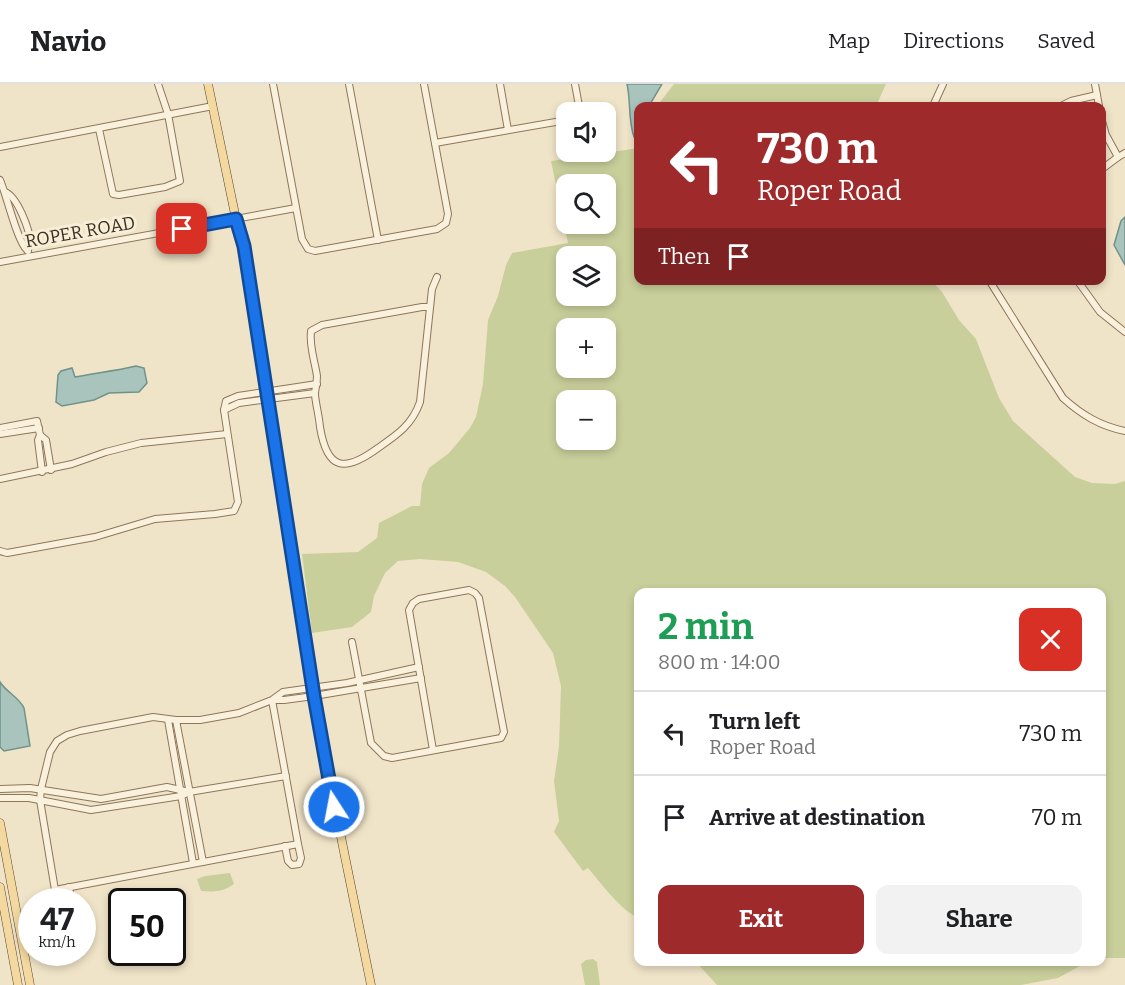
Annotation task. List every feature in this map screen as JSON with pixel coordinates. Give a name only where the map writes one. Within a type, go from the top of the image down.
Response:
[{"type":"main road","points":[[208,84],[236,219],[244,246],[314,692],[347,876],[359,920],[371,985]]},
{"type":"main road","points":[[0,823],[30,985]]},
{"type":"main road","points":[[0,887],[18,985]]},
{"type":"street","points":[[99,129],[112,194],[165,188],[180,181],[168,114],[158,84]]},
{"type":"street","points":[[273,84],[302,239],[308,249],[315,251],[437,229],[446,223],[448,214],[424,84]]},
{"type":"street","points":[[349,84],[378,240]]},
{"type":"street","points":[[500,84],[508,130]]},
{"type":"street","points":[[575,84],[578,102]]},
{"type":"street","points":[[935,102],[943,84]]},
{"type":"street","points":[[1095,84],[1099,102]]},
{"type":"street","points":[[1067,102],[1097,95]]},
{"type":"street","points":[[0,147],[213,106]]},
{"type":"street","points":[[435,143],[556,122]]},
{"type":"street","points":[[1106,135],[1122,155],[1106,166]]},
{"type":"street","points":[[0,180],[22,246],[28,253]]},
{"type":"street","points":[[5,192],[12,194],[20,210],[30,243],[28,253]]},
{"type":"street","name":"ROPER ROAD","points":[[0,262],[28,253],[296,208]]},
{"type":"street","points":[[12,213],[20,210]]},
{"type":"street","points":[[430,307],[315,327],[311,331],[317,384],[315,393],[324,446],[331,459],[339,463],[356,463],[403,430],[416,413],[420,402],[432,289],[437,277]]},
{"type":"street","points":[[993,285],[1063,398],[1077,411],[1095,422],[1125,431]]},
{"type":"street","points":[[1081,285],[1100,312],[1125,332]]},
{"type":"street","points":[[224,410],[239,403],[317,384]]},
{"type":"street","points":[[0,551],[7,553],[95,537],[155,519],[234,511],[238,502],[224,410],[226,401],[238,396],[315,393]]},
{"type":"street","points":[[238,396],[239,403]]},
{"type":"street","points":[[0,428],[39,428]]},
{"type":"street","points":[[39,428],[46,440],[51,470]]},
{"type":"street","points":[[0,434],[39,428]]},
{"type":"street","points":[[39,428],[38,440],[42,472]]},
{"type":"street","points":[[0,479],[51,470],[141,443],[227,434]]},
{"type":"street","points":[[352,642],[371,743],[384,756],[392,758],[433,750],[503,736],[479,598],[469,590],[419,599],[409,610],[433,750]]},
{"type":"street","points":[[272,700],[290,699],[342,687],[359,679],[419,667]]},
{"type":"street","points":[[342,687],[361,689],[421,678]]},
{"type":"street","points":[[289,691],[290,699]]},
{"type":"street","points":[[55,888],[40,800],[50,752],[57,741],[80,731],[153,717],[168,720],[200,720],[239,713],[272,700],[283,692],[314,692]]},
{"type":"street","points":[[272,700],[300,864],[292,866],[288,861],[285,846]]},
{"type":"street","points":[[168,720],[193,863]]},
{"type":"street","points":[[176,720],[203,862]]},
{"type":"street","points":[[0,798],[21,797],[92,810],[180,792],[286,776]]},
{"type":"street","points":[[0,789],[21,787],[101,799],[167,787],[180,792]]},
{"type":"street","points":[[21,787],[21,797]]},
{"type":"street","points":[[64,888],[298,844]]},
{"type":"green space","points":[[674,84],[886,84],[878,102],[660,102]]},
{"type":"green space","points":[[634,149],[634,285],[936,285],[959,320],[976,339],[999,398],[1013,421],[1075,477],[1092,483],[1115,484],[1125,481],[1125,958],[1106,958],[1106,588],[634,588],[634,916],[619,903],[588,868],[583,871],[554,832],[559,821],[554,781],[559,747],[561,686],[553,653],[505,586],[486,572],[458,562],[420,559],[398,561],[385,573],[374,596],[371,612],[352,627],[312,633],[302,554],[358,552],[377,538],[379,523],[412,506],[420,506],[422,484],[429,468],[449,453],[470,428],[476,417],[483,384],[488,320],[512,253],[568,243],[566,234],[616,234],[616,174],[556,174],[556,185],[551,161],[616,162],[616,151]]},
{"type":"green space","points":[[230,873],[234,884],[230,887],[218,891],[201,891],[197,879]]},
{"type":"green space","points":[[593,959],[597,962],[600,985],[585,985],[581,964]]},
{"type":"green space","points":[[700,966],[1080,966],[1058,978],[1021,985],[717,985]]},
{"type":"water","points":[[627,84],[662,84],[651,102],[634,102],[634,136],[631,127]]},
{"type":"water","points":[[1125,217],[1125,265],[1114,245],[1121,221]]},
{"type":"water","points":[[136,366],[144,368],[147,383],[139,392],[109,393],[94,400],[62,406],[56,402],[58,375],[61,371],[72,368],[75,377]]},
{"type":"water","points":[[0,682],[24,708],[30,746],[4,751],[0,747]]},
{"type":"route","points":[[182,229],[236,219],[244,246],[314,696],[334,807]]}]
